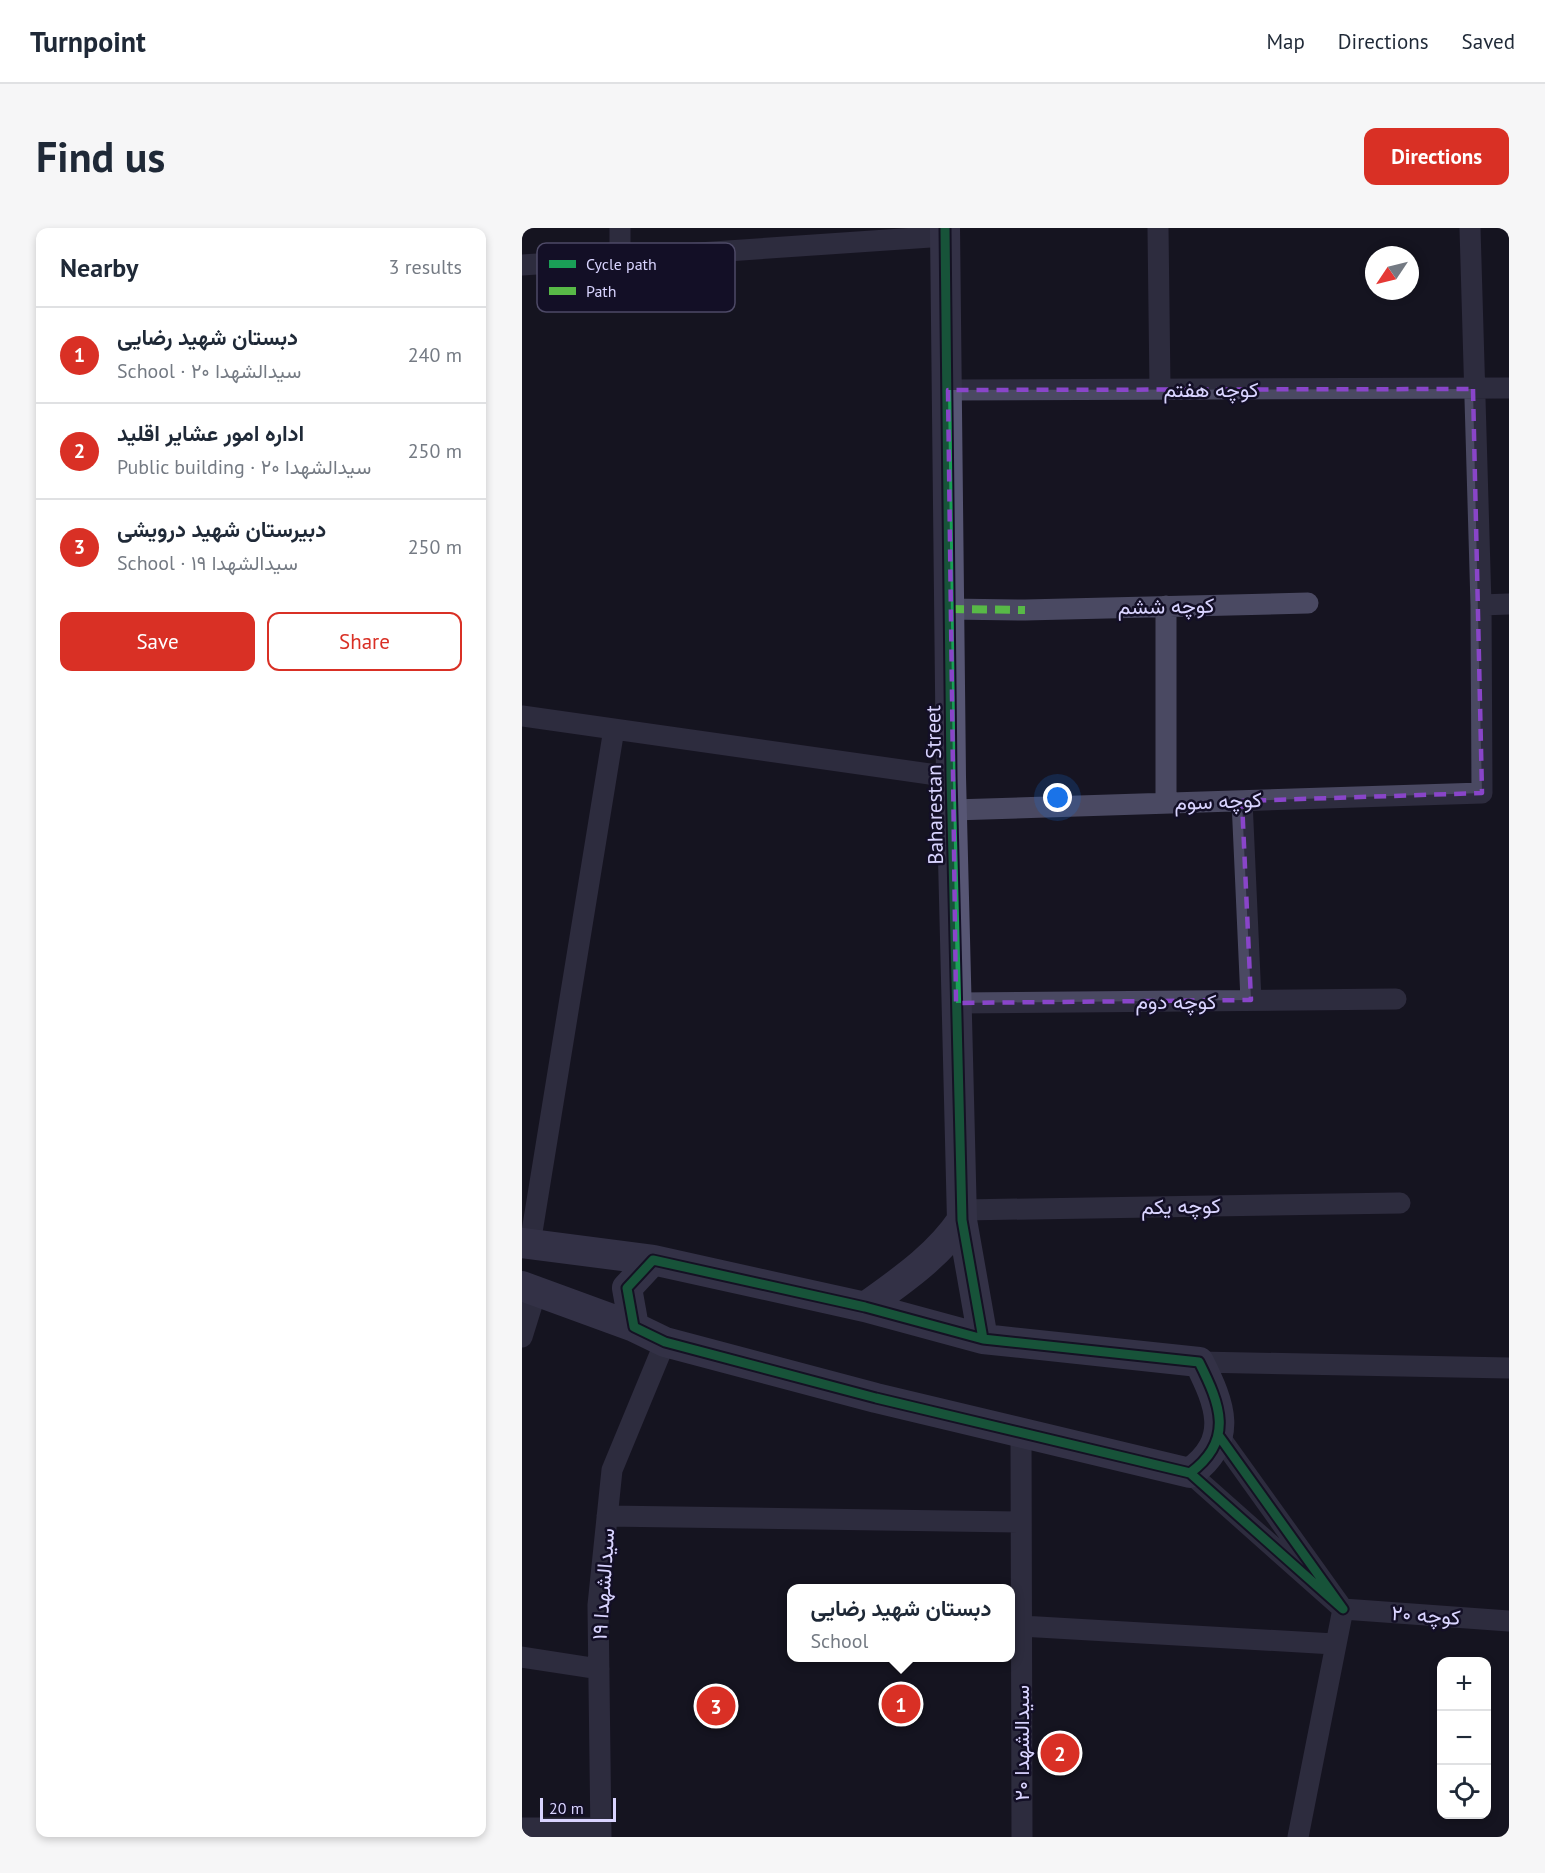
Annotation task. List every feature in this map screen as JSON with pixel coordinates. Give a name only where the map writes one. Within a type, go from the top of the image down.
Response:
[{"type":"street","points":[[621,228],[621,243]]},
{"type":"street","points":[[1158,228],[1160,389]]},
{"type":"street","points":[[1470,228],[1481,605],[1509,604]]},
{"type":"street","points":[[735,250],[945,232]]},
{"type":"street","name":"Baharestan Street","points":[[945,232],[951,777],[962,1215],[983,1339]]},
{"type":"street","points":[[522,265],[537,264]]},
{"type":"street","name":"کوچه هفتم","points":[[948,390],[1509,388]]},
{"type":"street","name":"کوچه ششم","points":[[949,609],[1025,610],[1308,603]]},
{"type":"street","name":"کوچه سوم","points":[[953,810],[1482,793],[1481,605]]},
{"type":"street","points":[[1166,606],[1166,803]]},
{"type":"street","points":[[522,716],[951,777]]},
{"type":"street","points":[[614,729],[526,1244],[654,1260],[865,1307],[983,1339],[1199,1362],[1509,1368]]},
{"type":"street","points":[[1242,801],[1251,1000]]},
{"type":"street","name":"کوچه دوم","points":[[956,1003],[1396,999]]},
{"type":"street","name":"کوچه یکم","points":[[962,1215],[1400,1203]]},
{"type":"street","points":[[865,1307],[930,1257],[949,1239],[962,1215]]},
{"type":"street","points":[[634,1327],[627,1288],[654,1260]]},
{"type":"street","points":[[522,1337],[529,1289],[634,1327],[665,1342],[876,1398],[1190,1473],[1343,1609]]},
{"type":"street","name":"سیدالشهدا ۱۹","points":[[601,1832],[598,1605],[612,1470],[665,1342]]},
{"type":"street","points":[[1190,1473],[1205,1462],[1219,1436],[1217,1399],[1199,1362]]},
{"type":"street","name":"سیدالشهدا ۲۰","points":[[1021,1432],[1022,1837]]},
{"type":"street","points":[[1219,1436],[1343,1609]]},
{"type":"street","points":[[607,1516],[1021,1522]]},
{"type":"street","points":[[1298,1837],[1334,1644],[1343,1609]]},
{"type":"street","name":"کوچه ۲۰","points":[[1343,1609],[1509,1621]]},
{"type":"street","points":[[1021,1626],[1334,1644]]},
{"type":"street","points":[[522,1657],[599,1669]]},
{"type":"street","points":[[522,1828],[601,1832]]},
{"type":"highlighted area","points":[[1473,389],[1482,793],[1242,801],[1251,1000],[956,1003],[948,390]]},
{"type":"marked path","points":[[949,609],[1025,610]]},
{"type":"cycle path","points":[[945,228],[951,777],[962,1220],[983,1339]]},
{"type":"cycle path","points":[[1190,1473],[1213,1448],[1218,1434],[1217,1407],[1213,1392],[1199,1362],[983,1339],[865,1307],[653,1260],[627,1288],[634,1327],[665,1342],[876,1398],[1190,1473],[1343,1609],[1219,1436]]},
{"type":"place","name":"دبستان شهید رضایی","points":[[901,1704]]},
{"type":"place","name":"دبیرستان شهید درویشی","points":[[716,1706]]},
{"type":"place","name":"اداره امور عشایر اقلید","points":[[1060,1753]]}]
